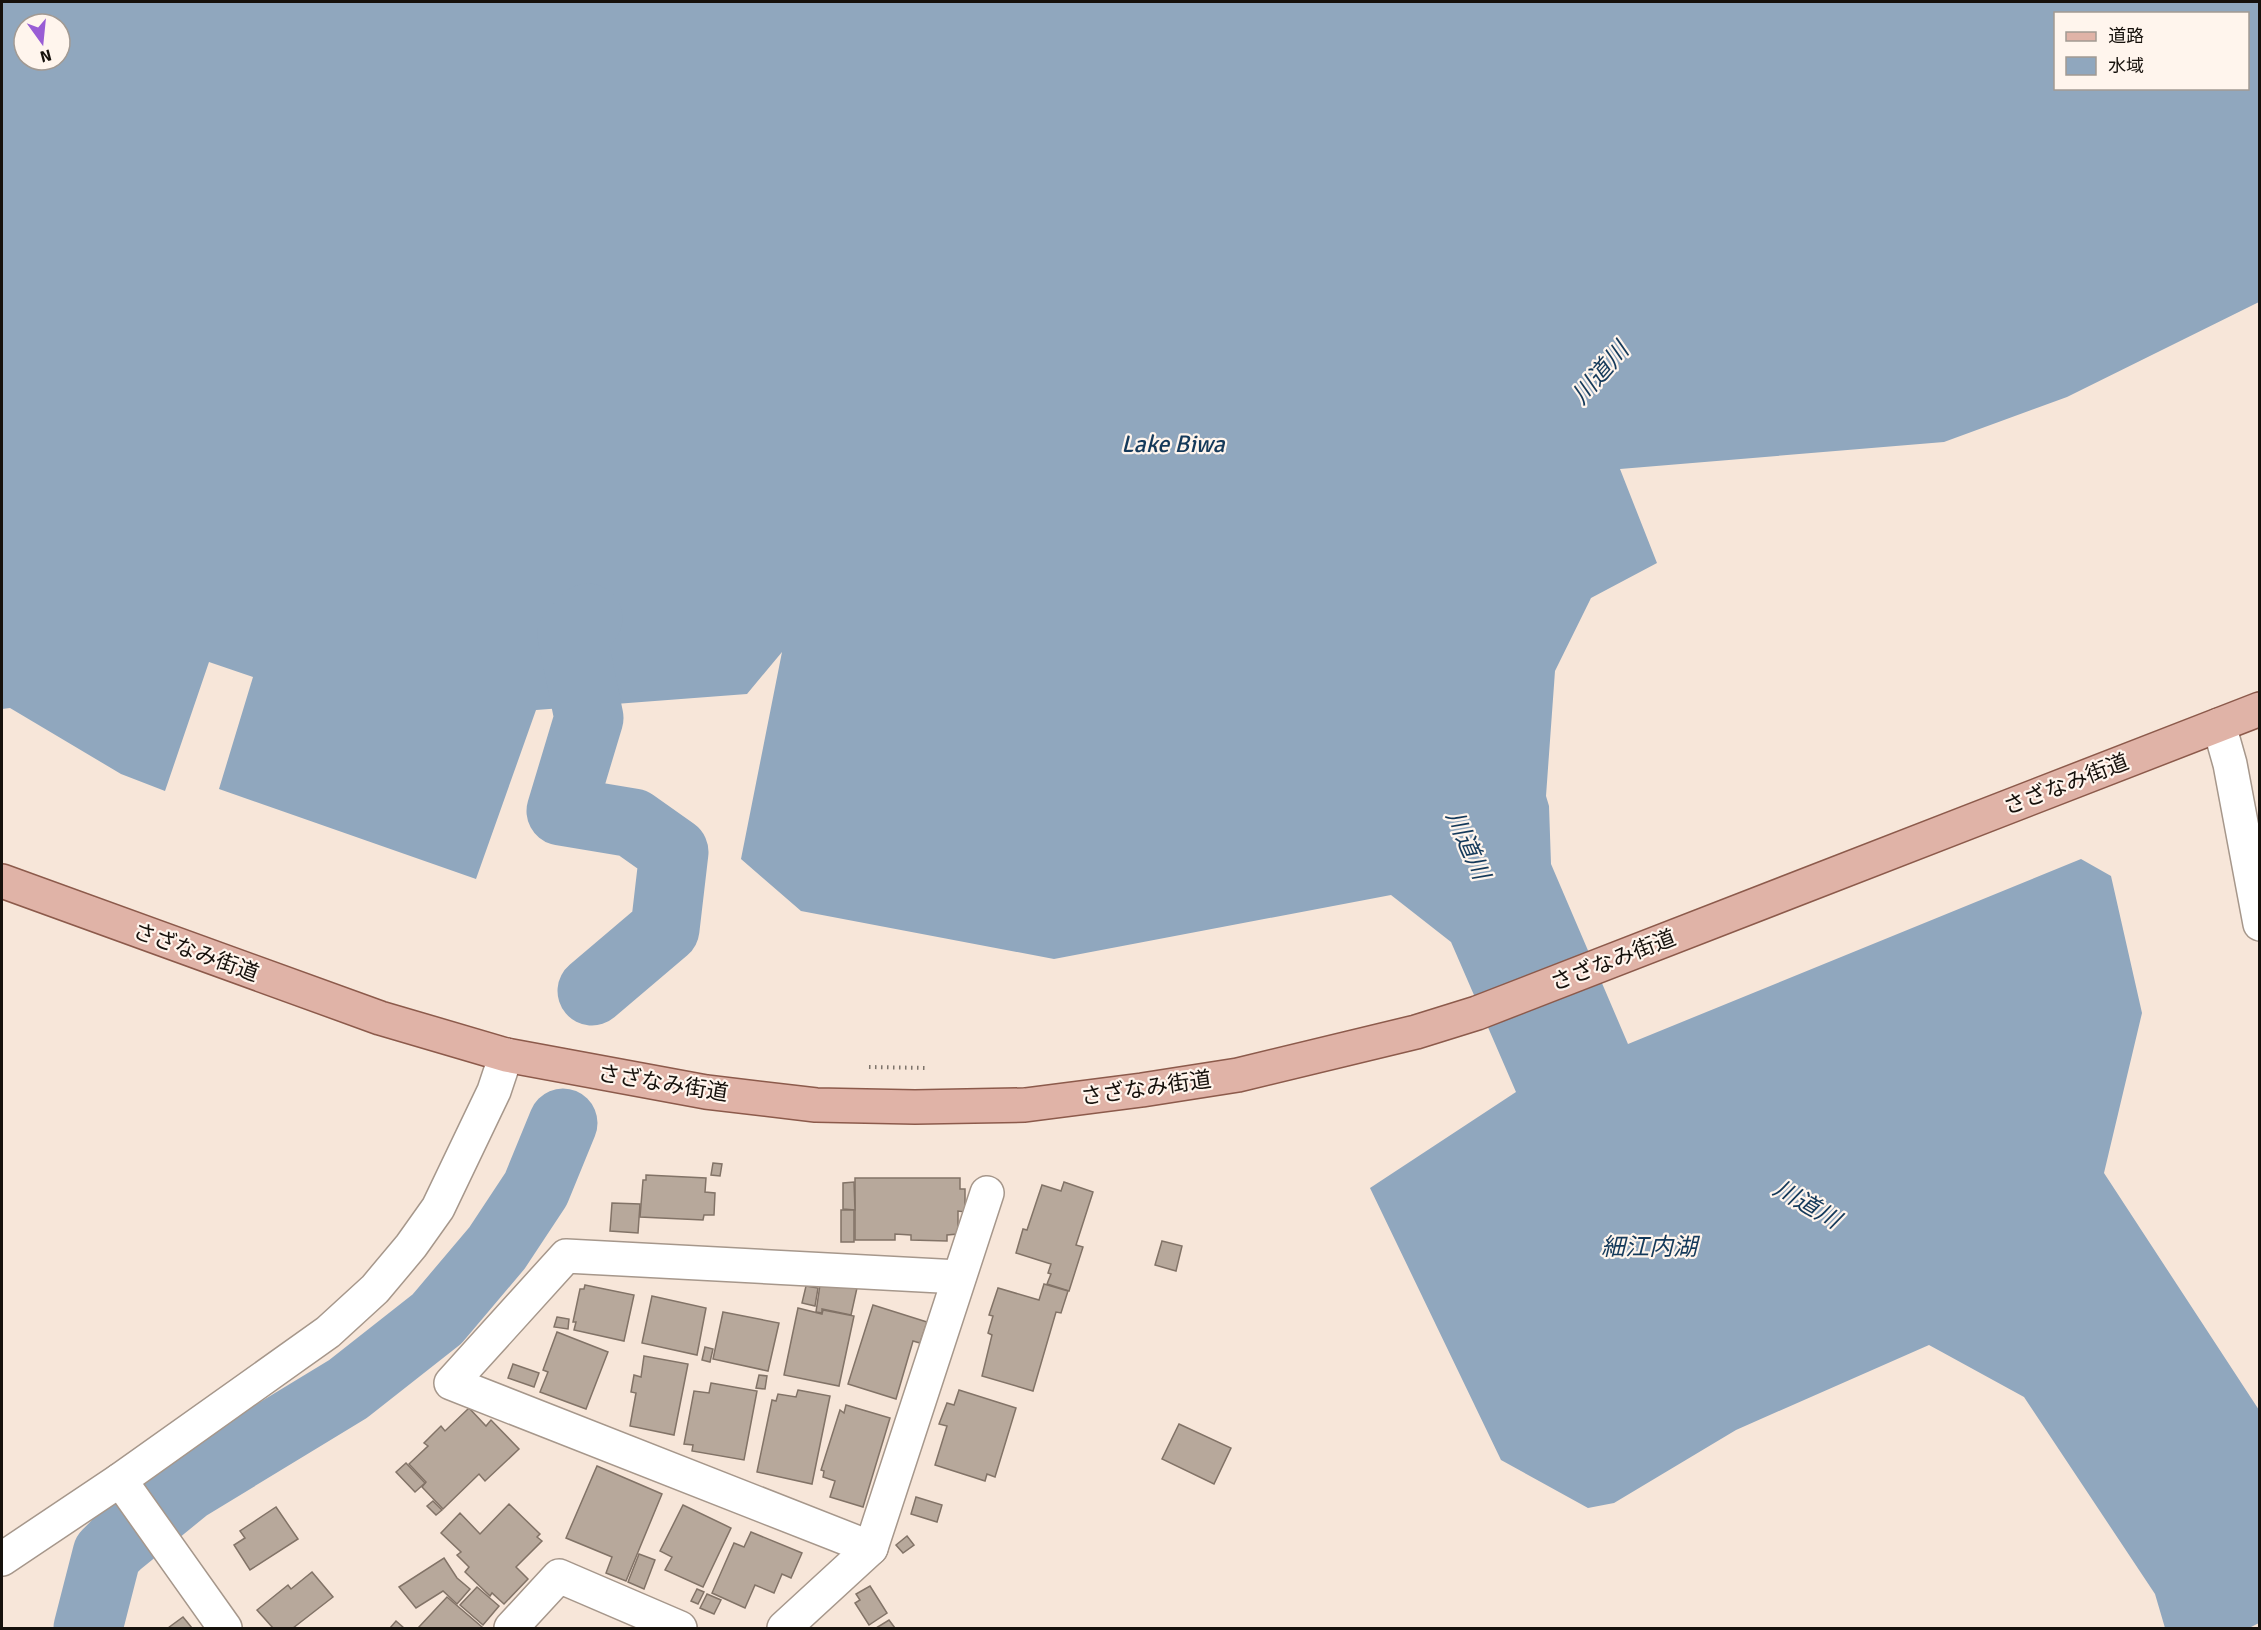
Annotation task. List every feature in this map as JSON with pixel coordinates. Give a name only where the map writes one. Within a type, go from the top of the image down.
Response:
[{"type":"main road","name":"さざなみ街道","points":[[2,881],[380,1018],[506,1055],[706,1092],[816,1105],[915,1107],[1025,1105],[1238,1075],[1406,1035],[1477,1013],[2259,709]]},
{"type":"street","points":[[2219,724],[2230,764],[2259,924]]},
{"type":"street","points":[[2,1559],[126,1489],[328,1332],[375,1289],[411,1246],[438,1208],[494,1091],[506,1055]]},
{"type":"street","points":[[784,1629],[871,1548],[987,1193]]},
{"type":"street","points":[[871,1548],[451,1383],[566,1256],[959,1277]]},
{"type":"street","points":[[126,1489],[225,1629]]},
{"type":"street","points":[[511,1629],[559,1576],[680,1629]]},
{"type":"path","points":[[862,1067],[933,1068]]},
{"type":"water","name":"Lake Biwa","points":[[2,2],[2259,2],[2259,302],[2067,397],[1944,442],[1620,469],[1657,563],[1591,598],[1555,671],[1546,796],[1549,806],[1551,864],[1628,1044],[2081,859],[2111,876],[2142,1013],[2104,1173],[2259,1410],[2259,1623],[2249,1628],[2165,1628],[2155,1594],[2024,1397],[1929,1345],[1736,1430],[1614,1503],[1588,1508],[1501,1460],[1370,1188],[1516,1092],[1451,942],[1391,895],[1054,959],[801,911],[741,859],[782,652],[747,694],[536,710],[476,879],[219,789],[253,677],[209,662],[165,791],[121,774],[10,708],[2,709]]},
{"type":"building","points":[[713,1163],[722,1164],[720,1176],[711,1175]]},
{"type":"building","points":[[646,1175],[706,1178],[705,1192],[715,1193],[714,1215],[704,1215],[703,1220],[640,1217],[643,1180],[646,1180]]},
{"type":"building","points":[[855,1178],[960,1178],[960,1189],[965,1189],[965,1212],[958,1211],[958,1234],[947,1235],[947,1241],[911,1240],[911,1235],[895,1234],[895,1240],[855,1240]]},
{"type":"building","points":[[854,1182],[855,1210],[843,1209],[843,1183]]},
{"type":"building","points":[[1064,1182],[1093,1192],[1076,1245],[1083,1247],[1069,1291],[1047,1284],[1051,1274],[1048,1273],[1051,1264],[1016,1253],[1023,1229],[1027,1230],[1042,1185],[1061,1191]]},
{"type":"building","points":[[612,1203],[640,1204],[638,1233],[610,1231]]},
{"type":"building","points":[[841,1210],[854,1210],[854,1242],[841,1242]]},
{"type":"building","points":[[1162,1241],[1182,1246],[1176,1271],[1155,1265]]},
{"type":"building","points":[[1044,1284],[1068,1291],[1061,1313],[1056,1312],[1033,1391],[982,1376],[992,1335],[988,1333],[993,1316],[989,1315],[998,1288],[1039,1300]]},
{"type":"building","points":[[585,1285],[634,1295],[624,1341],[574,1330],[576,1322],[573,1322],[580,1289],[584,1289]]},
{"type":"building","points":[[820,1285],[857,1288],[851,1315],[822,1309],[822,1313],[816,1312]]},
{"type":"building","points":[[806,1286],[818,1288],[815,1306],[802,1303]]},
{"type":"building","points":[[652,1296],[706,1308],[697,1355],[642,1343]]},
{"type":"building","points":[[873,1305],[927,1322],[920,1343],[913,1341],[896,1399],[848,1384]]},
{"type":"building","points":[[798,1308],[822,1314],[823,1310],[854,1316],[839,1386],[784,1375]]},
{"type":"building","points":[[723,1312],[779,1323],[768,1371],[713,1359]]},
{"type":"building","points":[[557,1317],[569,1319],[568,1329],[554,1327]]},
{"type":"building","points":[[557,1332],[608,1352],[586,1409],[540,1392],[548,1372],[543,1370]]},
{"type":"building","points":[[705,1347],[713,1349],[710,1362],[702,1360]]},
{"type":"building","points":[[644,1356],[688,1364],[674,1435],[630,1426],[636,1393],[631,1392],[634,1375],[641,1377]]},
{"type":"building","points":[[513,1364],[539,1373],[534,1387],[508,1378]]},
{"type":"building","points":[[759,1375],[767,1376],[765,1389],[756,1388]]},
{"type":"building","points":[[711,1383],[757,1391],[744,1460],[692,1451],[693,1445],[684,1444],[694,1391],[709,1393]]},
{"type":"building","points":[[798,1390],[830,1396],[812,1484],[757,1472],[772,1400],[776,1401],[778,1394],[796,1397]]},
{"type":"building","points":[[959,1390],[1016,1408],[995,1477],[987,1474],[985,1481],[935,1465],[947,1426],[939,1424],[947,1403],[954,1405]]},
{"type":"building","points":[[846,1405],[890,1418],[863,1507],[830,1497],[835,1481],[823,1477],[824,1471],[821,1470],[840,1410],[844,1413]]},
{"type":"building","points":[[469,1408],[486,1426],[491,1420],[519,1449],[485,1481],[479,1474],[443,1509],[422,1487],[426,1482],[409,1464],[428,1446],[424,1443],[441,1426],[445,1431]]},
{"type":"building","points":[[1179,1424],[1231,1448],[1214,1484],[1162,1459]]},
{"type":"building","points":[[406,1463],[425,1483],[415,1492],[396,1472]]},
{"type":"building","points":[[597,1466],[662,1494],[626,1581],[606,1573],[612,1557],[566,1538]]},
{"type":"building","points":[[916,1497],[942,1505],[937,1522],[911,1514]]},
{"type":"building","points":[[433,1501],[442,1510],[436,1515],[427,1506]]},
{"type":"building","points":[[509,1504],[540,1534],[537,1537],[542,1541],[516,1567],[528,1579],[504,1604],[492,1593],[490,1596],[465,1572],[469,1567],[457,1555],[461,1552],[441,1533],[460,1513],[480,1534]]},
{"type":"building","points":[[683,1505],[731,1528],[703,1587],[665,1570],[672,1557],[660,1551]]},
{"type":"building","points":[[276,1507],[298,1539],[250,1570],[234,1545],[245,1538],[240,1531]]},
{"type":"building","points":[[751,1532],[802,1553],[791,1578],[782,1574],[774,1593],[755,1585],[745,1608],[712,1593],[734,1543],[744,1547]]},
{"type":"building","points":[[907,1536],[914,1545],[903,1553],[896,1545]]},
{"type":"building","points":[[639,1554],[655,1560],[644,1589],[628,1582]]},
{"type":"building","points":[[444,1558],[457,1578],[470,1589],[457,1604],[443,1591],[416,1608],[399,1587]]},
{"type":"building","points":[[312,1572],[333,1597],[293,1628],[273,1628],[257,1610],[288,1585],[291,1589]]},
{"type":"building","points":[[870,1586],[887,1613],[869,1625],[855,1603],[860,1600],[856,1594]]},
{"type":"building","points":[[477,1587],[499,1606],[483,1625],[460,1605]]},
{"type":"building","points":[[697,1589],[704,1592],[698,1604],[691,1601]]},
{"type":"building","points":[[707,1594],[721,1600],[714,1614],[700,1608]]},
{"type":"building","points":[[447,1597],[482,1627],[418,1628]]},
{"type":"building","points":[[183,1617],[192,1628],[168,1628]]},
{"type":"building","points":[[889,1620],[895,1628],[876,1628]]},
{"type":"building","points":[[396,1621],[404,1628],[390,1628]]},
{"type":"waterway","points":[[588,618],[572,635],[589,718],[561,811],[633,823],[674,852],[665,929],[592,991]]},
{"type":"waterway","points":[[88,1628],[107,1554],[117,1544],[187,1487],[348,1389],[437,1319],[497,1248],[536,1189],[563,1123]]},
{"type":"water label","name":"川道川","points":[[1600,373]]},
{"type":"water label","name":"川道川","points":[[1468,845]]},
{"type":"water label","name":"川道川","points":[[1807,1204]]},
{"type":"water label","name":"細江内湖","points":[[1649,1247]]}]
